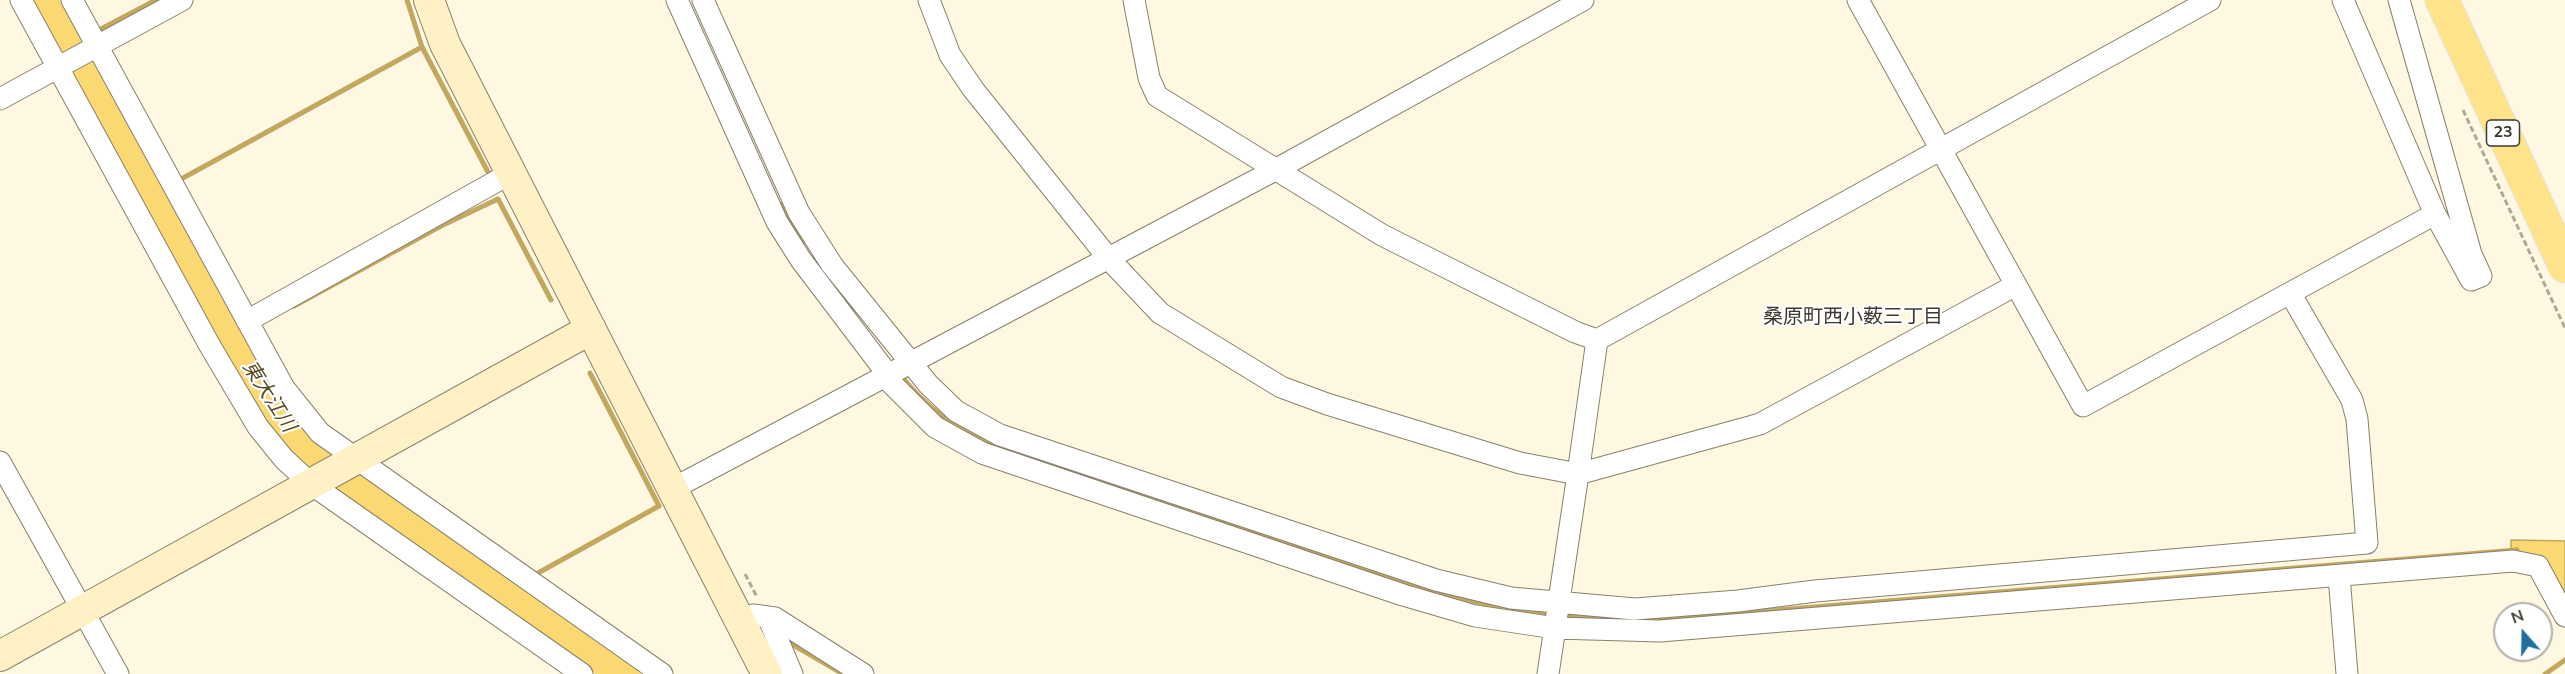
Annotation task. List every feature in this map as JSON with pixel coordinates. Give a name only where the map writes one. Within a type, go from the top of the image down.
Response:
[{"type":"main road","name":"23","points":[[2442,0],[2565,266]]},
{"type":"street","points":[[21,0],[62,66],[210,346],[258,427],[284,459],[582,674]]},
{"type":"street","points":[[72,0],[93,48],[284,388],[301,412],[320,433],[355,460],[662,674]]},
{"type":"street","points":[[0,99],[182,0]]},
{"type":"street","points":[[429,0],[445,44],[672,489],[754,619],[792,674]]},
{"type":"street","points":[[677,0],[777,222],[801,260],[897,372],[928,384],[956,411],[1000,435],[1436,580],[1511,598],[1557,615],[1660,632],[2513,561],[2538,566],[2565,616]]},
{"type":"street","points":[[703,0],[799,213],[897,372],[935,427],[982,453],[1403,596],[1475,616],[1557,615],[1738,602],[1815,591],[2367,543],[2357,419],[2352,400],[2290,293]]},
{"type":"street","points":[[929,0],[950,55],[973,89],[1109,259],[1160,313],[1281,387],[1327,404],[1520,463],[1578,474],[1760,424],[2016,285]]},
{"type":"street","points":[[1134,0],[1149,78],[1157,96],[1382,235],[1575,332],[1597,340],[2210,0]]},
{"type":"street","points":[[672,489],[1275,170],[1583,0]]},
{"type":"street","points":[[1858,0],[2083,406],[2435,214]]},
{"type":"street","points":[[2343,0],[2435,214],[2471,280],[2481,276],[2471,254],[2399,0]]},
{"type":"street","points":[[247,321],[511,173]]},
{"type":"street","points":[[0,656],[591,329]]},
{"type":"street","points":[[1548,674],[1597,340]]},
{"type":"street","points":[[0,462],[118,674]]},
{"type":"street","points":[[2339,576],[2348,674]]},
{"type":"street","points":[[754,619],[775,618],[863,674]]},
{"type":"street","points":[[754,619],[767,674]]},
{"type":"path","points":[[2461,107],[2565,328]]},
{"type":"shaded area","points":[[2511,540],[2565,541],[2565,606],[2511,554]]},
{"type":"waterway","name":"東大江川","points":[[46,0],[255,382],[295,438],[351,484],[624,674]]},
{"type":"waterway","points":[[99,30],[156,0]]},
{"type":"waterway","points":[[407,0],[422,47],[489,174]]},
{"type":"waterway","points":[[71,45],[87,36]]},
{"type":"waterway","points":[[183,178],[422,47]]},
{"type":"waterway","points":[[153,195],[165,188]]},
{"type":"waterway","points":[[294,306],[441,226],[498,199],[551,300]]},
{"type":"waterway","points":[[780,204],[802,243]]},
{"type":"waterway","points":[[538,573],[659,506],[590,373]]},
{"type":"waterway","points":[[899,373],[920,397],[943,417],[998,446],[1412,585],[1489,605],[1551,615]]},
{"type":"waterway","points":[[1639,619],[1666,619],[2517,550]]},
{"type":"waterway","points":[[1561,616],[1623,618]]},
{"type":"waterway","points":[[790,643],[843,674]]},
{"type":"waterway","points":[[2545,674],[2565,660]]},
{"type":"district","name":"桑原町西小薮三丁目","points":[[1853,318]]}]
